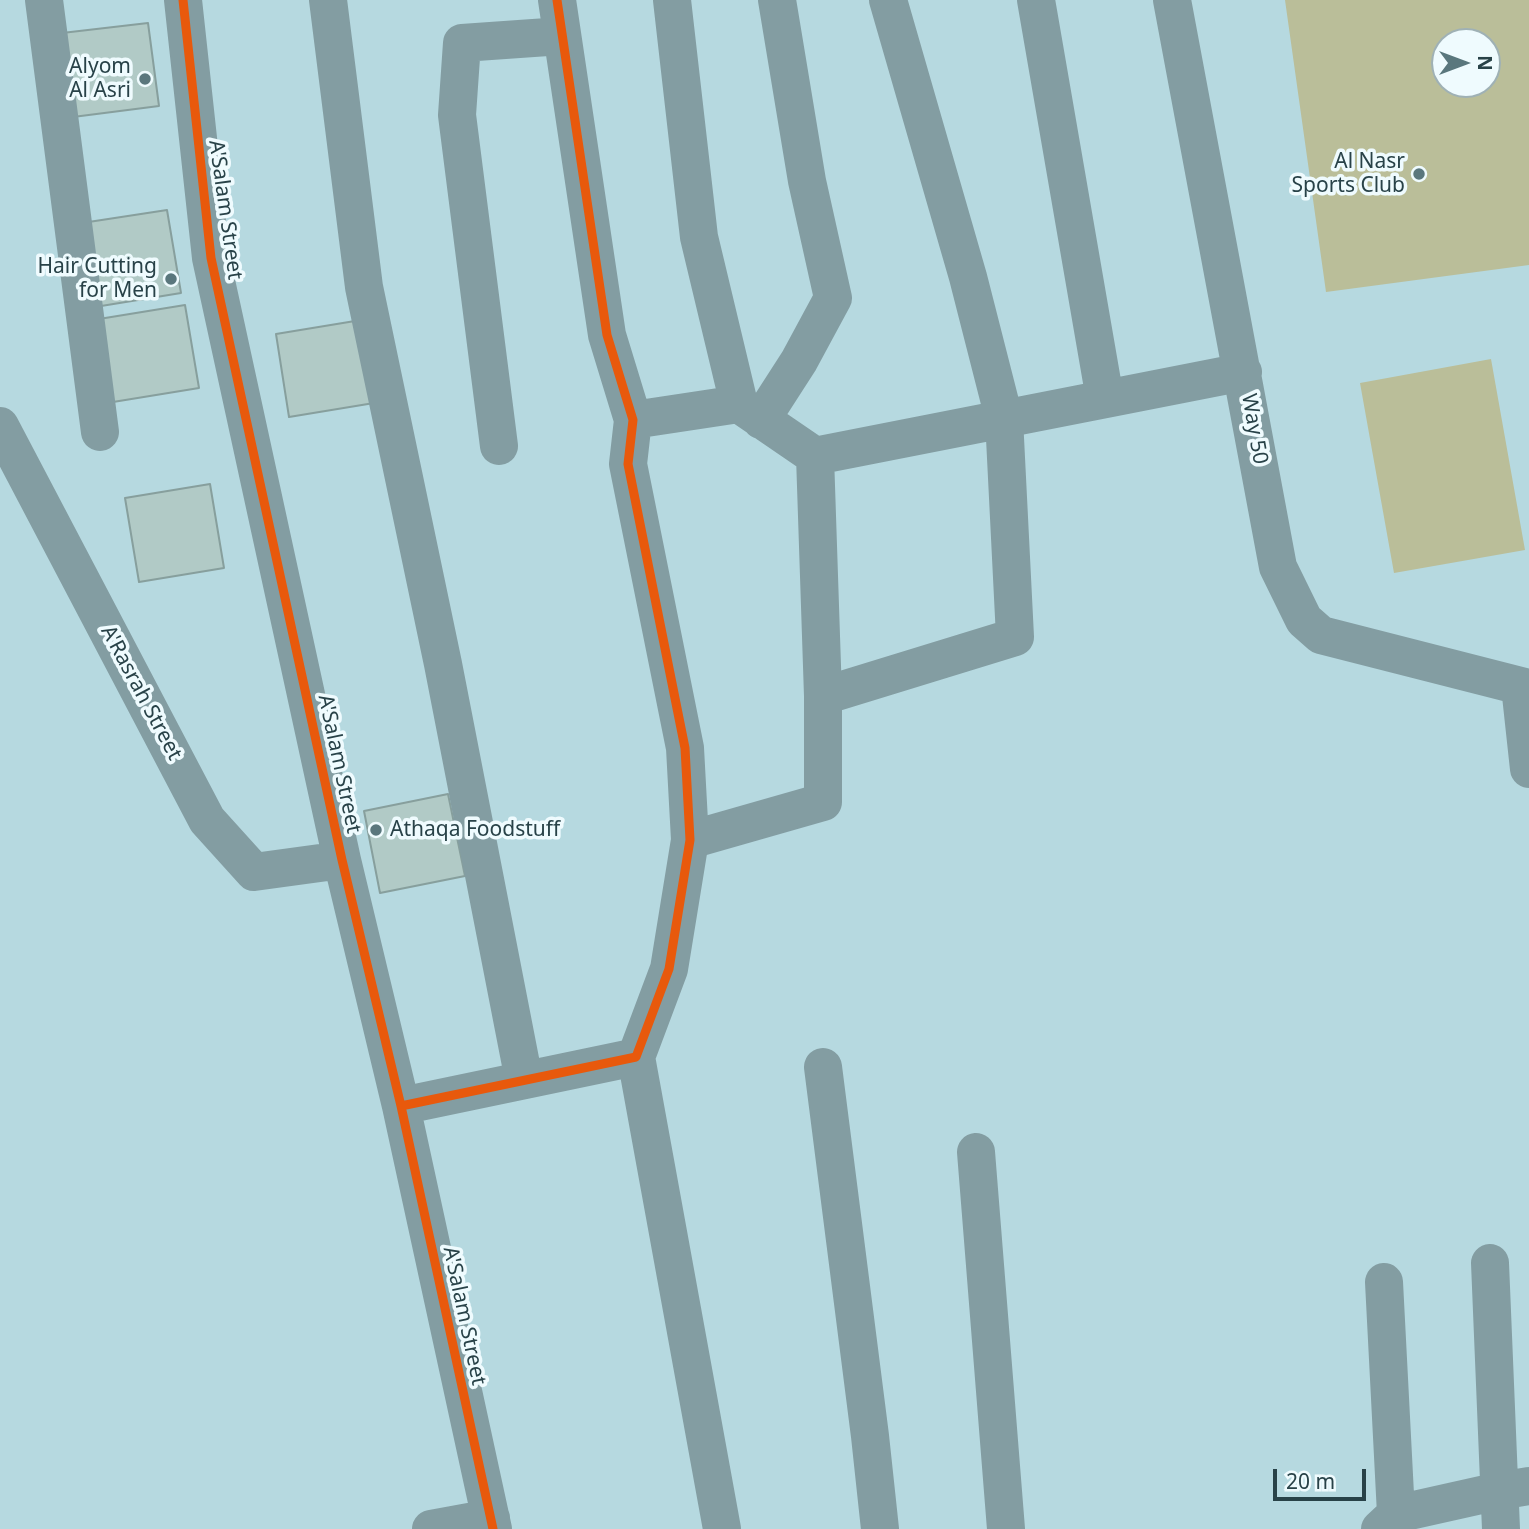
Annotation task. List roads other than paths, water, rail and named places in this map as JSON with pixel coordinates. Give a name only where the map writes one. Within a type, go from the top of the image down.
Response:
[{"type":"street","points":[[44,0],[100,432]]},
{"type":"street","name":"A'Salam Street","points":[[183,0],[211,258],[342,860],[401,1106],[492,1523]]},
{"type":"street","points":[[328,0],[364,287],[443,664],[524,1080]]},
{"type":"street","points":[[672,0],[699,237],[750,412]]},
{"type":"street","points":[[750,412],[799,361],[833,298],[807,181],[777,0]]},
{"type":"street","points":[[822,696],[1015,637],[1004,418],[968,277],[888,0]]},
{"type":"street","points":[[1036,0],[1105,399]]},
{"type":"street","name":"Way 50","points":[[1172,0],[1278,566],[1304,620],[1321,635],[1525,687]]},
{"type":"street","points":[[499,446],[457,115],[462,43],[559,18],[607,335],[634,420],[628,464],[685,748],[690,841],[669,969],[636,1057],[722,1529]]},
{"type":"street","points":[[634,420],[750,412],[815,456],[1243,372]]},
{"type":"street","name":"A'Rasrah Street","points":[[0,426],[207,820],[254,872],[342,860]]},
{"type":"street","points":[[690,841],[822,802],[822,696],[815,456]]},
{"type":"street","points":[[1525,687],[1529,769]]},
{"type":"street","points":[[401,1106],[636,1057]]},
{"type":"street","points":[[822,1067],[880,1529]]},
{"type":"street","points":[[976,1152],[1006,1529]]},
{"type":"street","points":[[1490,1263],[1514,1488],[1501,1529]]},
{"type":"street","points":[[1384,1282],[1388,1522],[1514,1488]]},
{"type":"street","points":[[431,1529],[492,1523]]},
{"type":"place","name":"Alyom Al Asri","points":[[145,79]]},
{"type":"place","name":"Al Nasr Sports Club","points":[[1419,174]]},
{"type":"place","name":"Hair Cutting for Men","points":[[171,279]]},
{"type":"place","name":"Athaqa Foodstuff","points":[[376,830]]}]
